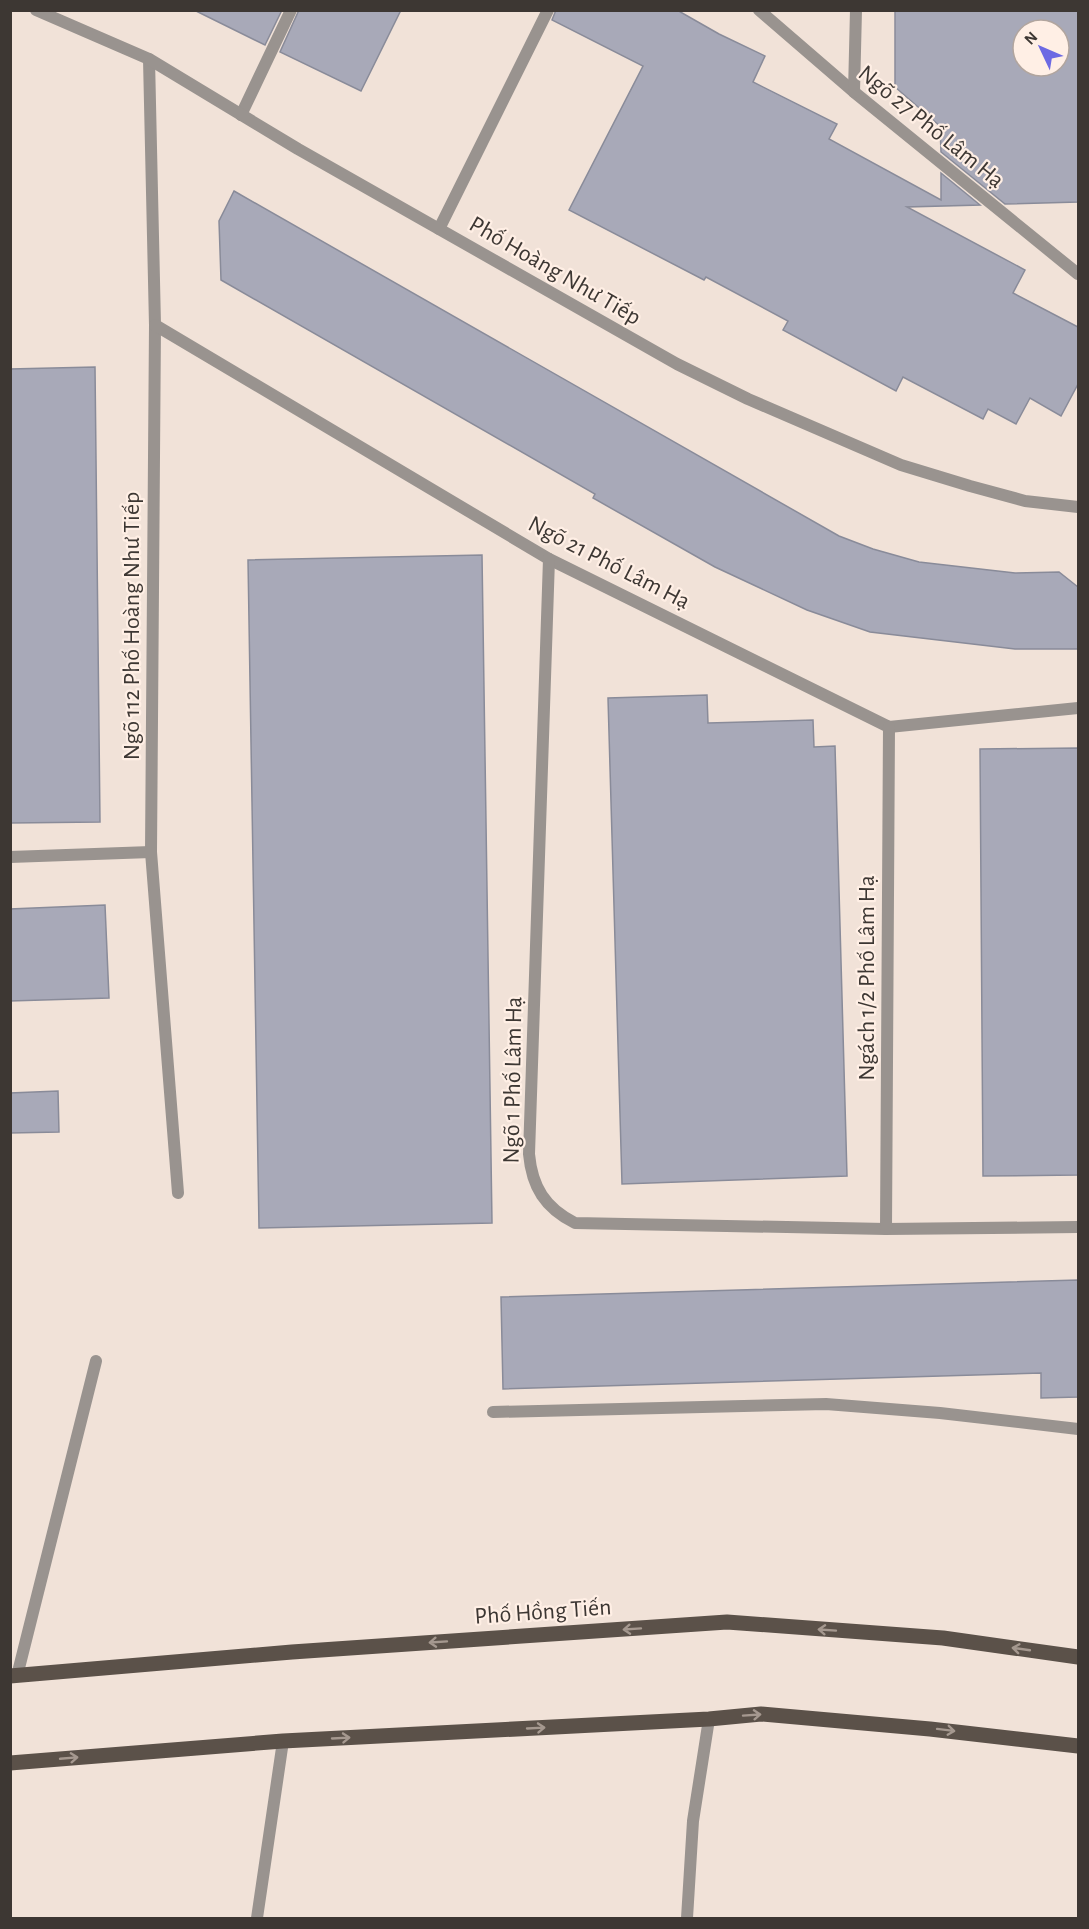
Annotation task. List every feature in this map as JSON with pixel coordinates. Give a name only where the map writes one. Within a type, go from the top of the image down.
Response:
[{"type":"main road","name":"Phố Hồng Tiến","points":[[14,1676],[304,1651],[727,1622],[943,1638],[1078,1657]]},
{"type":"main road","points":[[10,1762],[283,1741],[709,1719],[760,1714],[930,1729],[1078,1746]]},
{"type":"street","name":"Phố Hoàng Như Tiếp","points":[[36,10],[149,59],[241,115],[677,364],[770,409],[901,465],[1025,501],[1078,507]]},
{"type":"street","points":[[241,115],[291,10]]},
{"type":"street","points":[[439,229],[548,10]]},
{"type":"street","name":"Ngõ 27 Phố Lâm Hạ","points":[[759,10],[854,92],[1078,274]]},
{"type":"street","points":[[854,92],[856,10]]},
{"type":"street","name":"Ngõ 112 Phố Hoàng Như Tiếp","points":[[149,59],[155,325],[151,852],[178,1193]]},
{"type":"street","name":"Ngõ 21 Phố Lâm Hạ","points":[[155,325],[549,559],[889,727]]},
{"type":"street","name":"Ngõ 1 Phố Lâm Hạ","points":[[549,559],[529,1154],[531,1168],[542,1197],[564,1218],[574,1223],[886,1229],[1078,1227]]},
{"type":"street","points":[[889,727],[1078,708]]},
{"type":"street","name":"Ngách 1/2 Phố Lâm Hạ","points":[[886,1229],[889,727]]},
{"type":"street","points":[[10,857],[151,852]]},
{"type":"street","points":[[14,1676],[96,1361]]},
{"type":"street","points":[[493,1412],[826,1404],[940,1413],[1078,1429]]},
{"type":"street","points":[[687,1918],[693,1821],[709,1719]]},
{"type":"street","points":[[257,1918],[283,1741]]},
{"type":"building","points":[[194,10],[282,10],[265,45]]},
{"type":"building","points":[[299,10],[401,10],[361,91],[280,52]]},
{"type":"building","points":[[556,10],[677,10],[719,34],[765,56],[753,82],[837,124],[829,139],[941,200],[941,173],[980,205],[907,207],[1025,270],[1013,293],[1078,327],[1078,384],[1061,416],[1030,398],[1016,424],[988,409],[983,419],[903,377],[896,391],[783,330],[788,321],[706,277],[704,280],[569,210],[643,66],[552,20]]},
{"type":"building","points":[[895,10],[1078,10],[1078,202],[1005,204],[941,152],[940,126],[895,87]]},
{"type":"building","points":[[234,191],[839,536],[873,549],[919,562],[1015,573],[1059,572],[1078,587],[1078,649],[1015,649],[870,632],[807,610],[715,567],[593,498],[595,494],[221,280],[219,221]]},
{"type":"building","points":[[95,367],[100,822],[10,823],[10,369]]},
{"type":"building","points":[[482,555],[492,1223],[259,1228],[248,560]]},
{"type":"building","points":[[707,695],[708,723],[813,720],[814,747],[835,746],[847,1176],[622,1184],[608,698]]},
{"type":"building","points":[[1078,748],[1078,1175],[983,1176],[980,749]]},
{"type":"building","points":[[105,905],[109,998],[10,1001],[10,909]]},
{"type":"building","points":[[58,1091],[59,1132],[10,1133],[10,1093]]},
{"type":"building","points":[[1078,1280],[1078,1397],[1041,1398],[1041,1373],[503,1389],[501,1297]]}]
